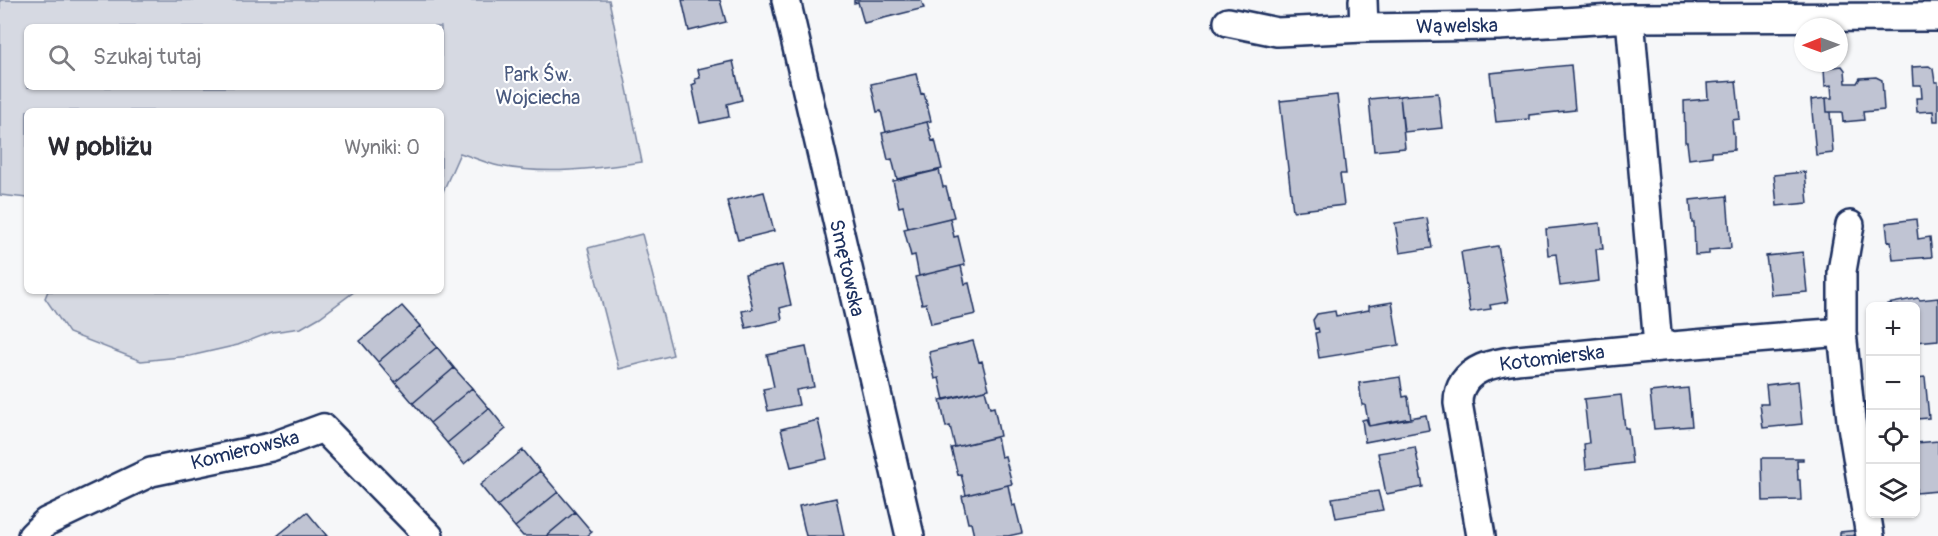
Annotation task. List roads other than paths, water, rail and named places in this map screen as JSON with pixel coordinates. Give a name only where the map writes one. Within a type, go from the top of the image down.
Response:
[{"type":"street","name":"Smętowska","points":[[786,0],[910,536]]},
{"type":"street","points":[[1363,0],[1364,28]]},
{"type":"street","name":"Wąwelska","points":[[1228,22],[1277,32],[1498,26],[1630,18],[1938,16]]},
{"type":"street","points":[[1630,18],[1658,346]]},
{"type":"street","points":[[1850,225],[1842,271],[1842,332],[1851,420],[1870,536]]},
{"type":"street","name":"Kotomierska","points":[[1481,536],[1458,403],[1462,383],[1471,374],[1494,365],[1658,346],[1842,332]]},
{"type":"street","name":"Komierowska","points":[[32,536],[46,522],[151,472],[271,447],[323,428],[429,536]]},
{"type":"park label","name":"Park Św. Wojciecha","points":[[538,86]]}]
